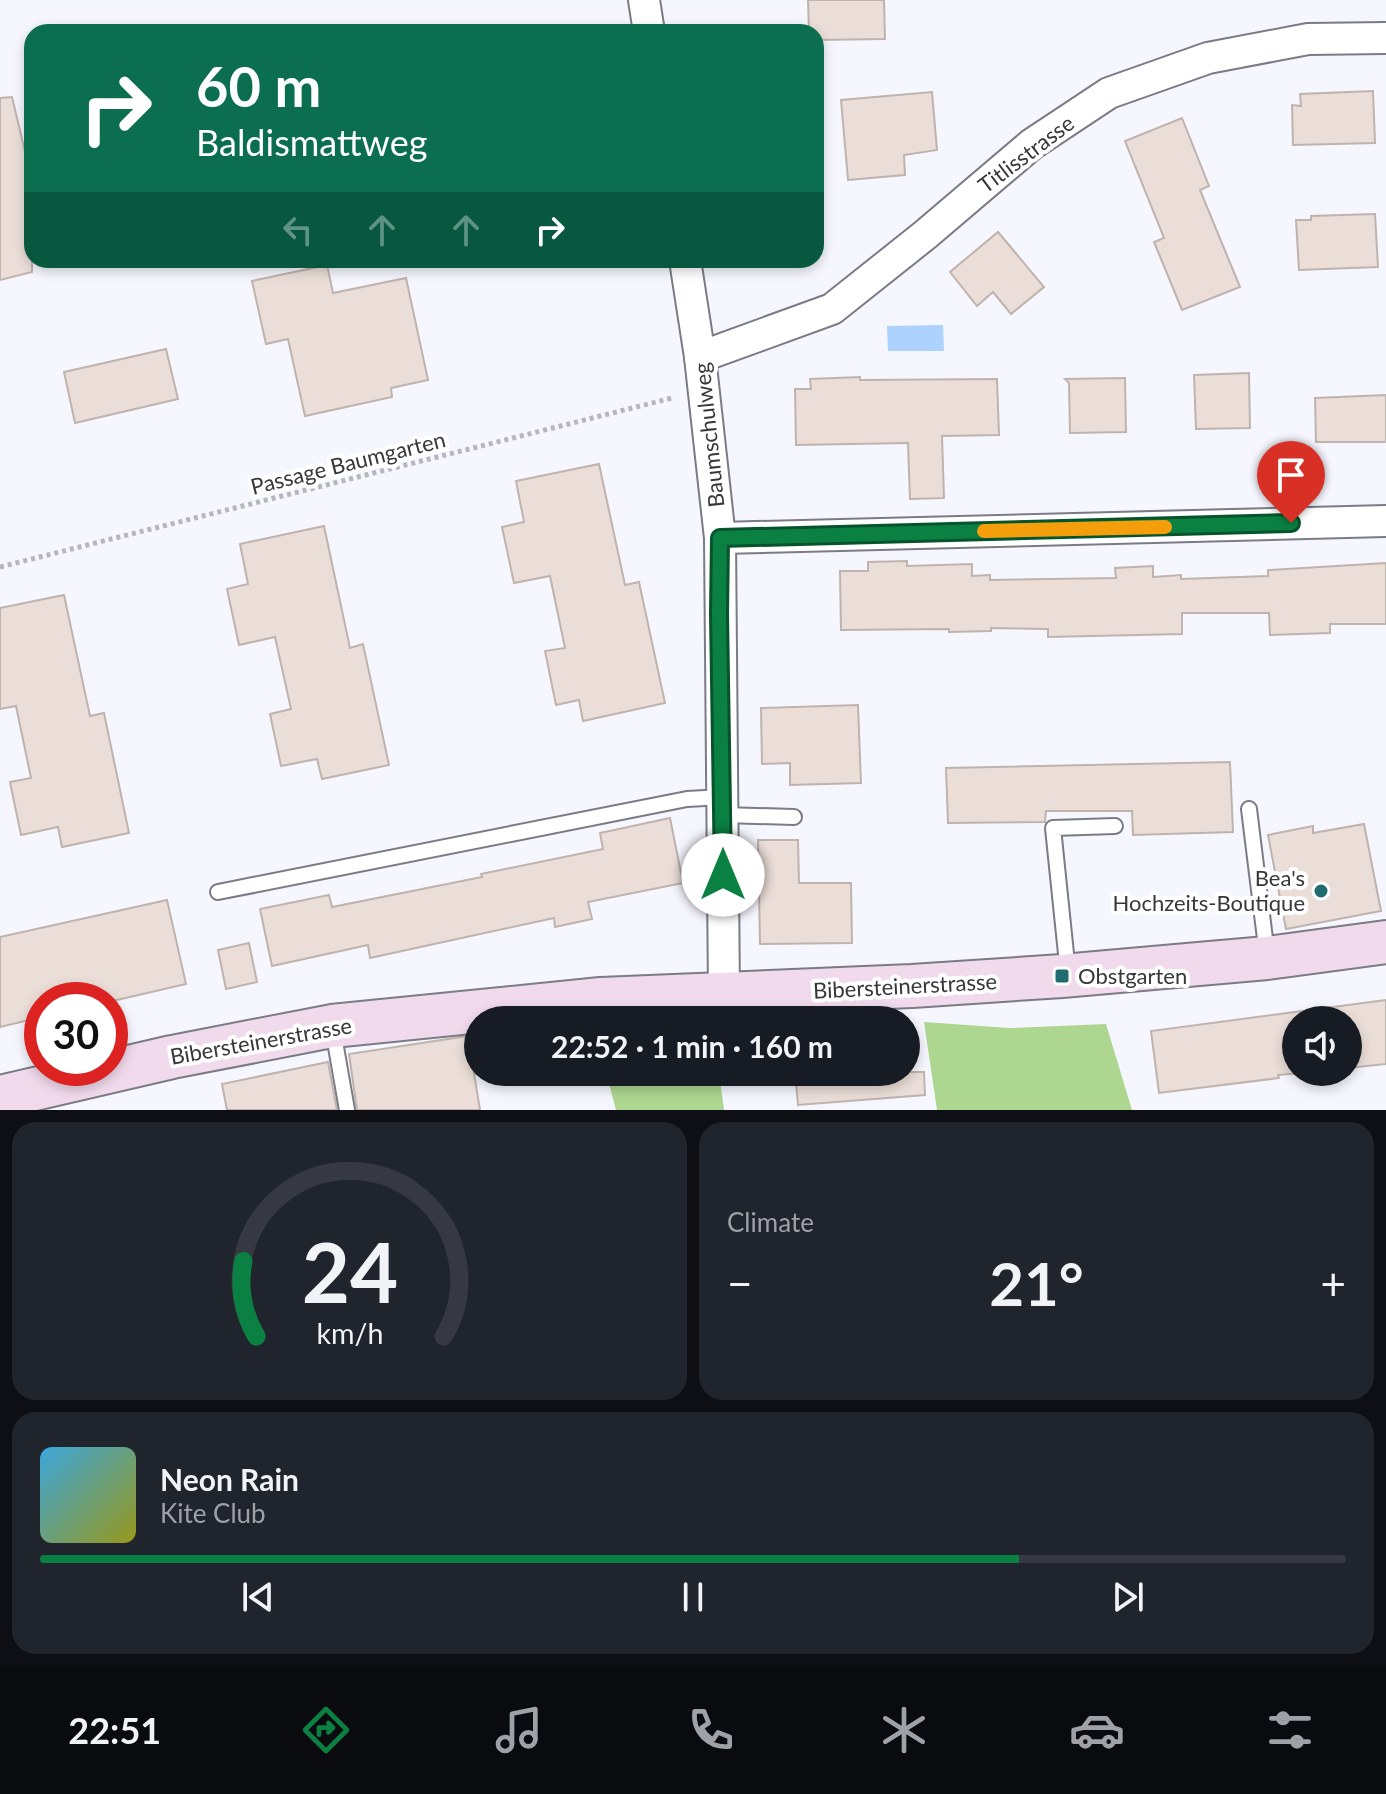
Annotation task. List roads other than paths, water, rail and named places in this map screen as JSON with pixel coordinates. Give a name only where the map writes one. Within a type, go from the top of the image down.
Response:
[{"type":"main road","name":"Bibersteinerstrasse","points":[[0,1097],[172,1057],[332,1026],[480,1009],[601,999],[724,996],[1068,975],[1267,958],[1386,942]]},
{"type":"street","points":[[644,0],[648,24]]},
{"type":"street","name":"Titlisstrasse","points":[[700,357],[832,309],[1032,144],[1109,93],[1208,58],[1308,39],[1386,38]]},
{"type":"street","name":"Baumschulweg","points":[[686,268],[700,357],[720,538],[724,996]]},
{"type":"street","points":[[720,538],[1386,521]]},
{"type":"lane","points":[[218,892],[687,799],[794,817]]},
{"type":"lane","points":[[1249,809],[1267,958]]},
{"type":"lane","points":[[1068,975],[1053,828],[1115,826]]},
{"type":"lane","points":[[332,1026],[347,1110]]},
{"type":"water","points":[[943,325],[944,351],[888,351],[887,326]]},
{"type":"place","name":"Bea's Hochzeits-Boutique","points":[[1321,891]]},
{"type":"place","name":"Obstgarten","points":[[1062,976]]}]
